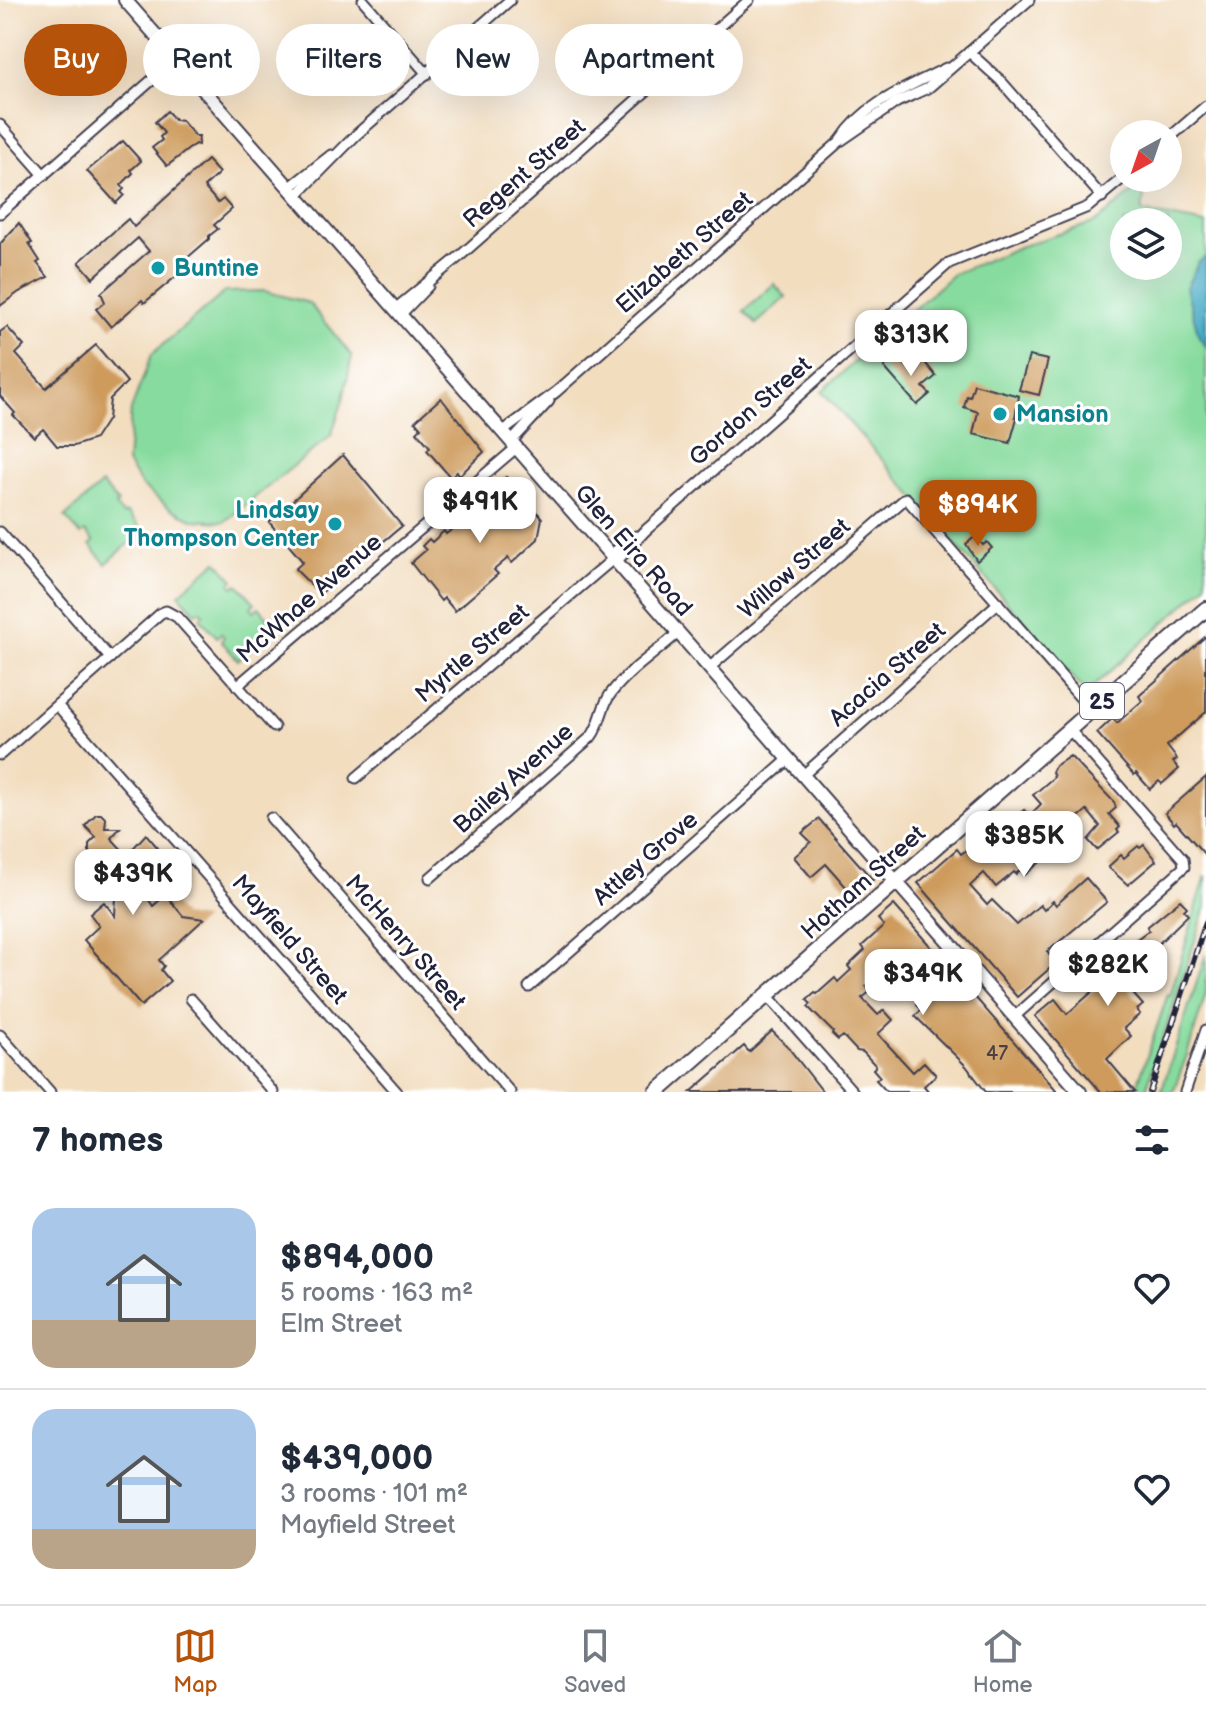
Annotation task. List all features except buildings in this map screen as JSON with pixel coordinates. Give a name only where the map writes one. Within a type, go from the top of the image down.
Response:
[{"type":"main road","name":"Glen Eira Road","points":[[125,0],[146,24]]},
{"type":"main road","name":"Glen Eira Road","points":[[208,96],[1080,1092]]},
{"type":"main road","name":"Hotham Street","points":[[657,1092],[1206,609]]},
{"type":"street","points":[[363,0],[426,73]]},
{"type":"street","points":[[483,24],[510,0]]},
{"type":"street","name":"Regent Street","points":[[398,312],[749,0]]},
{"type":"street","name":"Elizabeth Street","points":[[510,440],[556,392],[839,142],[897,102],[928,88],[1029,0]]},
{"type":"street","points":[[972,49],[1102,197]]},
{"type":"street","points":[[292,192],[426,75]]},
{"type":"street","points":[[0,213],[143,88]]},
{"type":"street","points":[[1182,127],[1206,106]]},
{"type":"street","points":[[0,125],[44,175]]},
{"type":"street","name":"Gordon Street","points":[[613,558],[949,263],[1088,207],[1110,190]]},
{"type":"street","name":"McWhae Avenue","points":[[237,686],[510,440]]},
{"type":"street","name":"Willow Street","points":[[709,668],[906,498],[998,603]]},
{"type":"street","points":[[0,532],[110,658]]},
{"type":"street","name":"Myrtle Street","points":[[356,778],[613,558]]},
{"type":"street","points":[[998,603],[1091,710]]},
{"type":"street","name":"Acacia Street","points":[[802,776],[998,603]]},
{"type":"street","points":[[0,755],[161,613],[169,611],[274,727]]},
{"type":"street","name":"Bailey Avenue","points":[[430,878],[591,737],[615,688],[678,633]]},
{"type":"street","name":"Mayfield Street","points":[[57,705],[397,1092]]},
{"type":"street","points":[[1014,1017],[1181,871],[1185,863],[1069,729]]},
{"type":"street","name":"Attley Grove","points":[[529,987],[789,759]]},
{"type":"street","name":"McHenry Street","points":[[271,818],[510,1092]]},
{"type":"street","points":[[767,995],[853,1092]]},
{"type":"street","points":[[191,999],[273,1092]]},
{"type":"street","points":[[1185,1092],[1206,1031]]},
{"type":"street","points":[[0,1035],[50,1092]]},
{"type":"green space","points":[[1133,192],[1144,195],[1142,208],[1113,208]]},
{"type":"green space","points":[[1110,211],[1110,280],[1182,280],[1182,220],[1206,224],[1206,585],[1086,693],[822,391],[953,274],[1019,247],[1096,222]]},
{"type":"green space","points":[[774,284],[786,297],[756,324],[744,311]]},
{"type":"green space","points":[[264,291],[309,303],[352,356],[343,400],[331,436],[224,522],[194,520],[171,509],[142,486],[127,463],[131,410],[152,354],[225,292]]},
{"type":"green space","points":[[102,484],[118,503],[115,505],[123,515],[127,513],[143,531],[106,564],[90,545],[94,542],[85,532],[81,535],[65,517]]},
{"type":"green space","points":[[217,561],[234,580],[230,583],[233,587],[238,584],[255,603],[251,607],[254,611],[259,607],[275,626],[238,660],[221,641],[224,637],[221,633],[217,637],[200,618],[204,614],[201,610],[196,613],[179,594]]},
{"type":"green space","points":[[1206,875],[1206,907],[1145,1092],[1135,1092],[1168,994],[1170,996]]},
{"type":"green space","points":[[1206,954],[1206,994],[1187,1055],[1173,1092],[1161,1092]]},
{"type":"water","points":[[1206,257],[1206,346],[1199,337],[1186,288],[1198,263]]},
{"type":"railway","points":[[1150,1092],[1206,922]]},
{"type":"place","name":"Buntine","points":[[158,268]]},
{"type":"place","name":"Mansion","points":[[1000,414]]},
{"type":"place","name":"Lindsay Thompson Center","points":[[335,524]]}]
